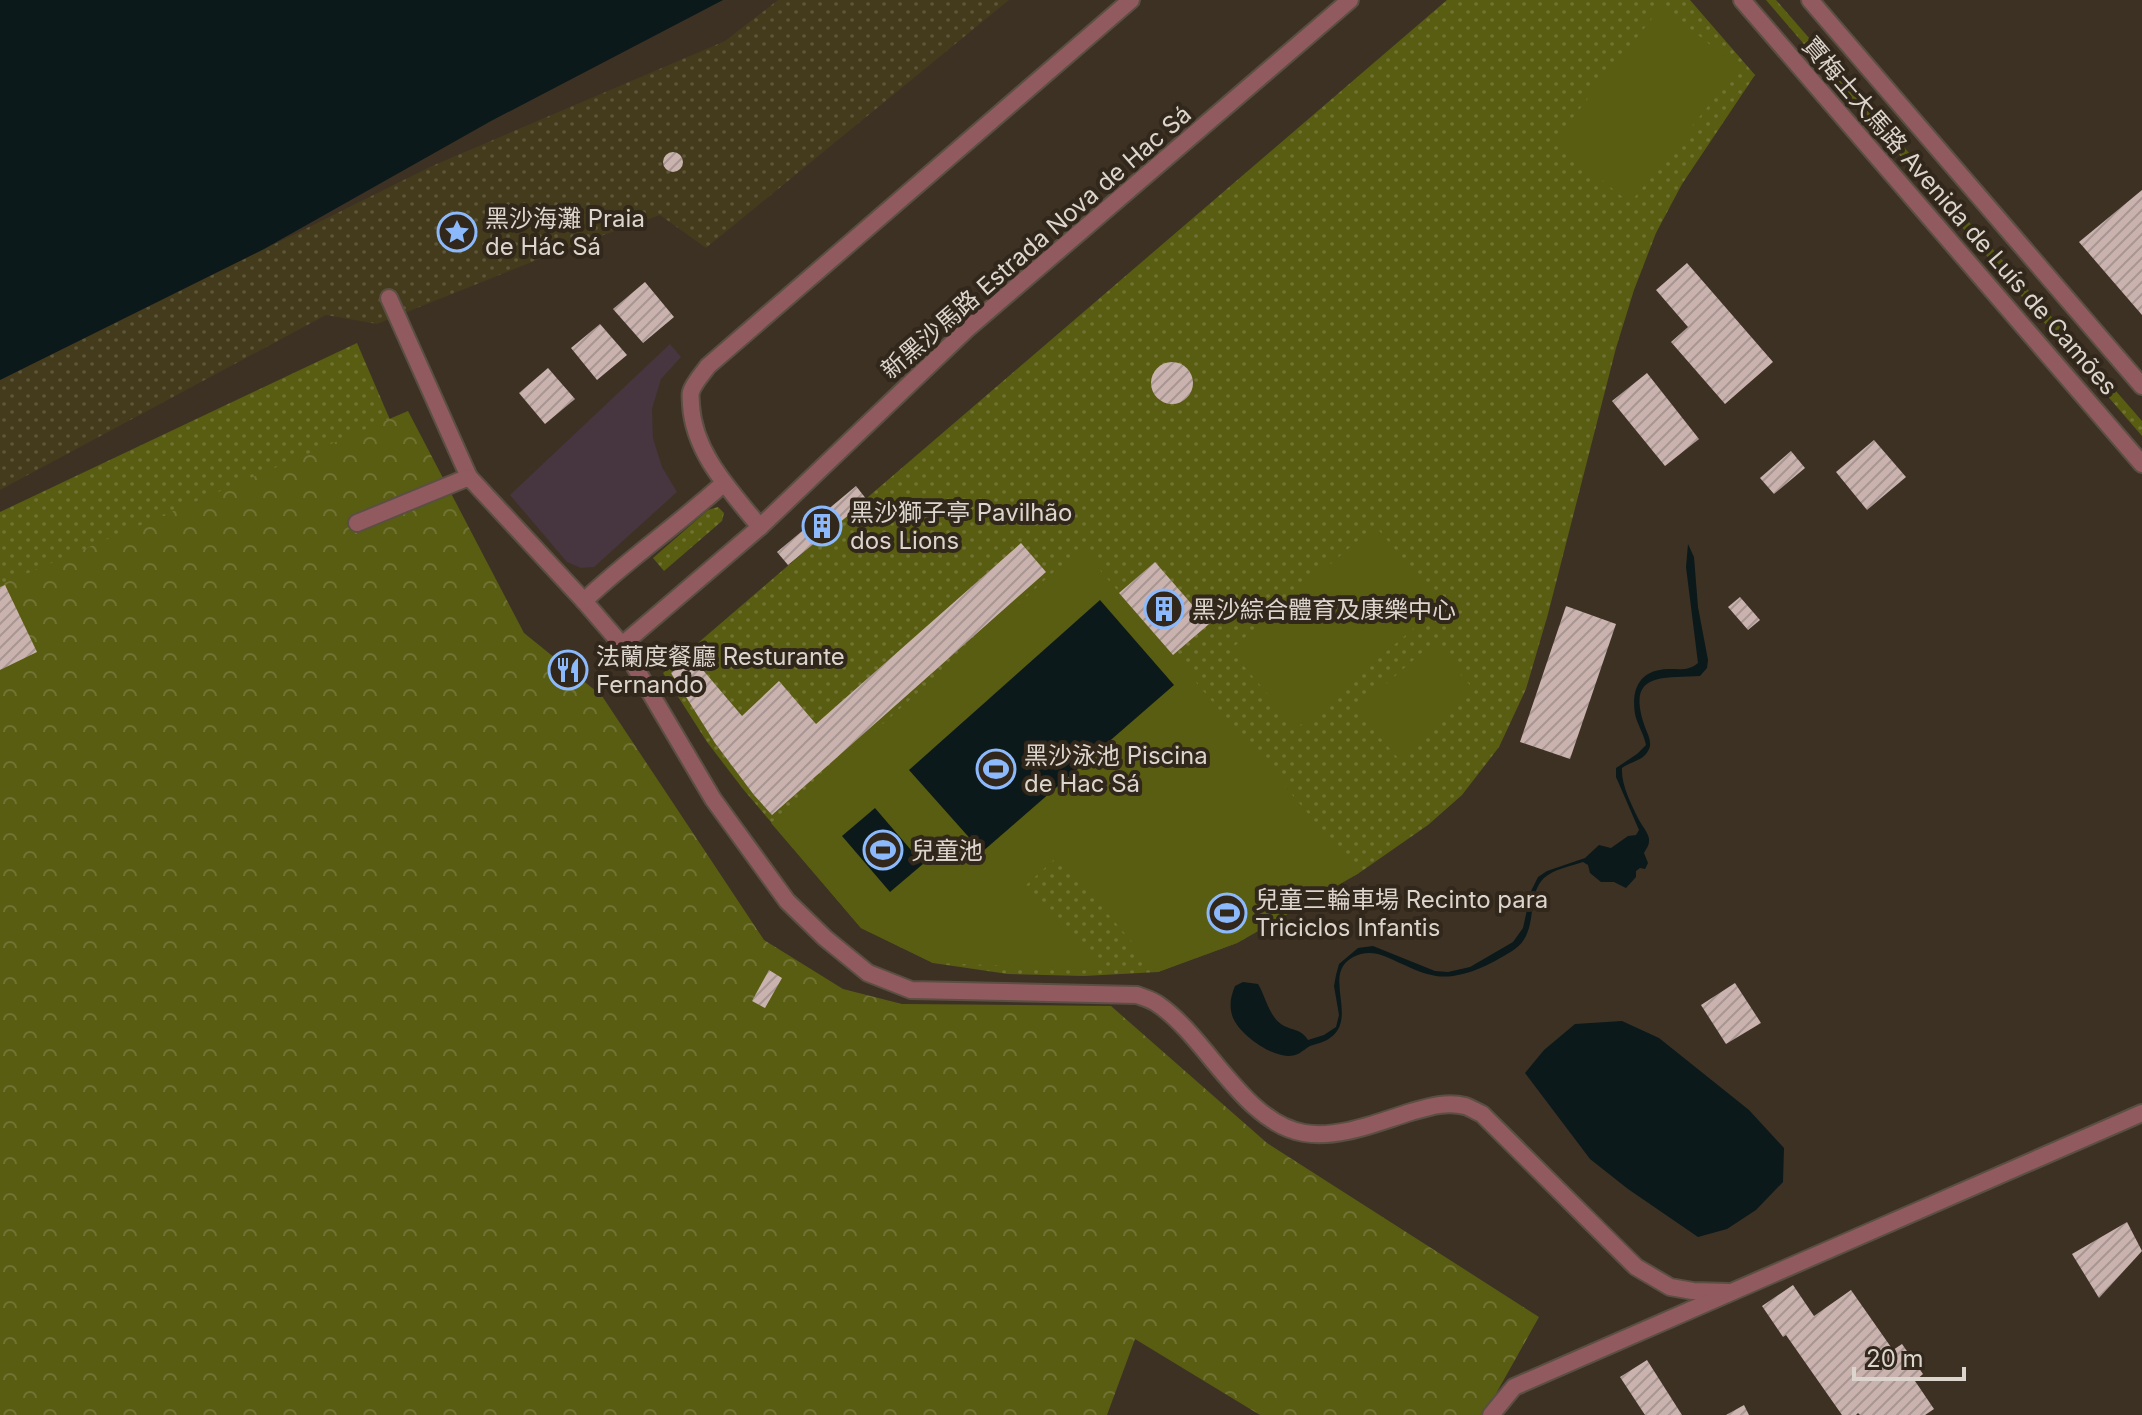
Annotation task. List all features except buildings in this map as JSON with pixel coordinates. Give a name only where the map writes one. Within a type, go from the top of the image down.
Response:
[{"type":"street","points":[[760,527],[703,452],[692,414],[691,392],[708,366],[1131,0]]},
{"type":"street","name":"新黑沙馬路 Estrada Nova de Hac Sá","points":[[622,645],[760,527],[966,330],[1350,0]]},
{"type":"street","name":"賈梅士大馬路 Avenida de Luís de Camões","points":[[1742,0],[2142,464]]},
{"type":"street","name":"賈梅士大馬路 Avenida de Luís de Camões","points":[[1810,0],[2142,386]]},
{"type":"street","points":[[389,298],[469,477],[622,645],[713,799],[787,901],[825,938],[868,973],[911,990],[1137,995],[1156,1002],[1173,1016],[1250,1102],[1274,1122],[1303,1133],[1334,1134],[1430,1107],[1448,1104],[1465,1106],[1482,1114],[1636,1267],[1670,1287],[1730,1292]]},
{"type":"street","points":[[357,523],[469,477]]},
{"type":"street","points":[[584,601],[724,483]]},
{"type":"street","points":[[1491,1415],[1514,1387],[2142,1113]]},
{"type":"shaded area","points":[[0,0],[723,0],[491,121],[264,249],[0,380]]},
{"type":"shaded area","points":[[670,344],[681,357],[661,379],[652,409],[653,438],[662,467],[677,492],[594,567],[581,568],[567,562],[510,495]]},
{"type":"shaded area","points":[[1688,544],[1694,557],[1707,668],[1700,676],[1660,679],[1643,688],[1640,709],[1650,745],[1643,757],[1622,768],[1627,794],[1649,838],[1644,853],[1648,863],[1645,869],[1636,871],[1636,877],[1626,888],[1614,882],[1601,882],[1583,862],[1548,875],[1538,885],[1523,942],[1497,960],[1467,973],[1446,977],[1432,975],[1382,955],[1361,954],[1348,961],[1341,970],[1342,1007],[1337,1031],[1327,1040],[1297,1054],[1288,1056],[1272,1052],[1247,1036],[1232,1015],[1231,1000],[1235,986],[1243,982],[1258,984],[1270,1011],[1281,1024],[1308,1040],[1324,1035],[1336,1027],[1339,1015],[1334,986],[1339,964],[1358,948],[1373,946],[1435,971],[1448,972],[1470,967],[1513,942],[1523,928],[1531,891],[1538,877],[1585,858],[1599,845],[1611,848],[1628,836],[1636,835],[1639,830],[1616,777],[1616,768],[1646,745],[1634,705],[1640,682],[1658,670],[1688,668],[1698,663],[1686,567]]},
{"type":"shaded area","points":[[1100,600],[1174,685],[982,852],[909,770]]},
{"type":"shaded area","name":"兒童池","points":[[875,808],[923,864],[890,892],[842,836]]},
{"type":"shaded area","points":[[1622,1021],[1659,1038],[1749,1110],[1784,1148],[1783,1182],[1756,1210],[1727,1229],[1698,1237],[1628,1189],[1590,1159],[1525,1073],[1544,1050],[1575,1024]]},
{"type":"green space","points":[[1447,0],[1690,0],[1755,75],[1682,184],[1656,233],[1634,290],[1526,689],[1499,747],[1462,795],[1428,825],[1359,873],[1237,943],[1158,972],[1084,976],[1008,974],[933,963],[861,928],[743,789],[707,742],[663,673]]},
{"type":"green space","points":[[1766,0],[1776,0],[2142,421],[2142,436]]},
{"type":"green space","points":[[1662,6],[1739,68],[1630,203],[1554,141]]},
{"type":"green space","points":[[357,343],[443,543],[0,814],[0,512]]},
{"type":"green space","points":[[408,411],[524,633],[602,696],[764,940],[843,989],[902,1004],[1111,1006],[1267,1143],[1539,1317],[1484,1415],[1260,1415],[1135,1339],[1107,1415],[0,1415],[0,585]]},
{"type":"green space","points":[[718,507],[724,513],[722,521],[664,571],[653,558],[708,510]]},
{"type":"green space","points":[[1375,526],[1442,604],[1297,728],[1230,650]]},
{"type":"green space","name":"黑沙泳池 Piscina de Hac Sá","points":[[1081,548],[1359,873],[1237,943],[1158,972],[1058,856],[1025,886],[1099,969],[933,963],[861,928],[771,823]]},
{"type":"green space","points":[[1433,643],[1475,691],[1398,758],[1356,710]]},
{"type":"sand","name":"黑沙海灘 Praia de Hác Sá","points":[[778,0],[1009,0],[706,248],[660,215],[567,248],[377,324],[326,315],[0,490],[0,380],[432,166],[725,41]]},
{"type":"place","name":"黑沙海灘 Praia de Hác Sá","points":[[457,232]]},
{"type":"place","name":"黑沙獅子亭 Pavilhão dos Lions","points":[[822,526]]},
{"type":"place","name":"黑沙綜合體育及康樂中心","points":[[1164,609]]},
{"type":"place","name":"法蘭度餐廳 Resturante Fernando","points":[[568,670]]},
{"type":"place","name":"黑沙泳池 Piscina de Hac Sá","points":[[996,769]]},
{"type":"place","name":"兒童池","points":[[883,850]]},
{"type":"place","name":"兒童三輪車場 Recinto para Triciclos Infantis","points":[[1227,913]]}]
